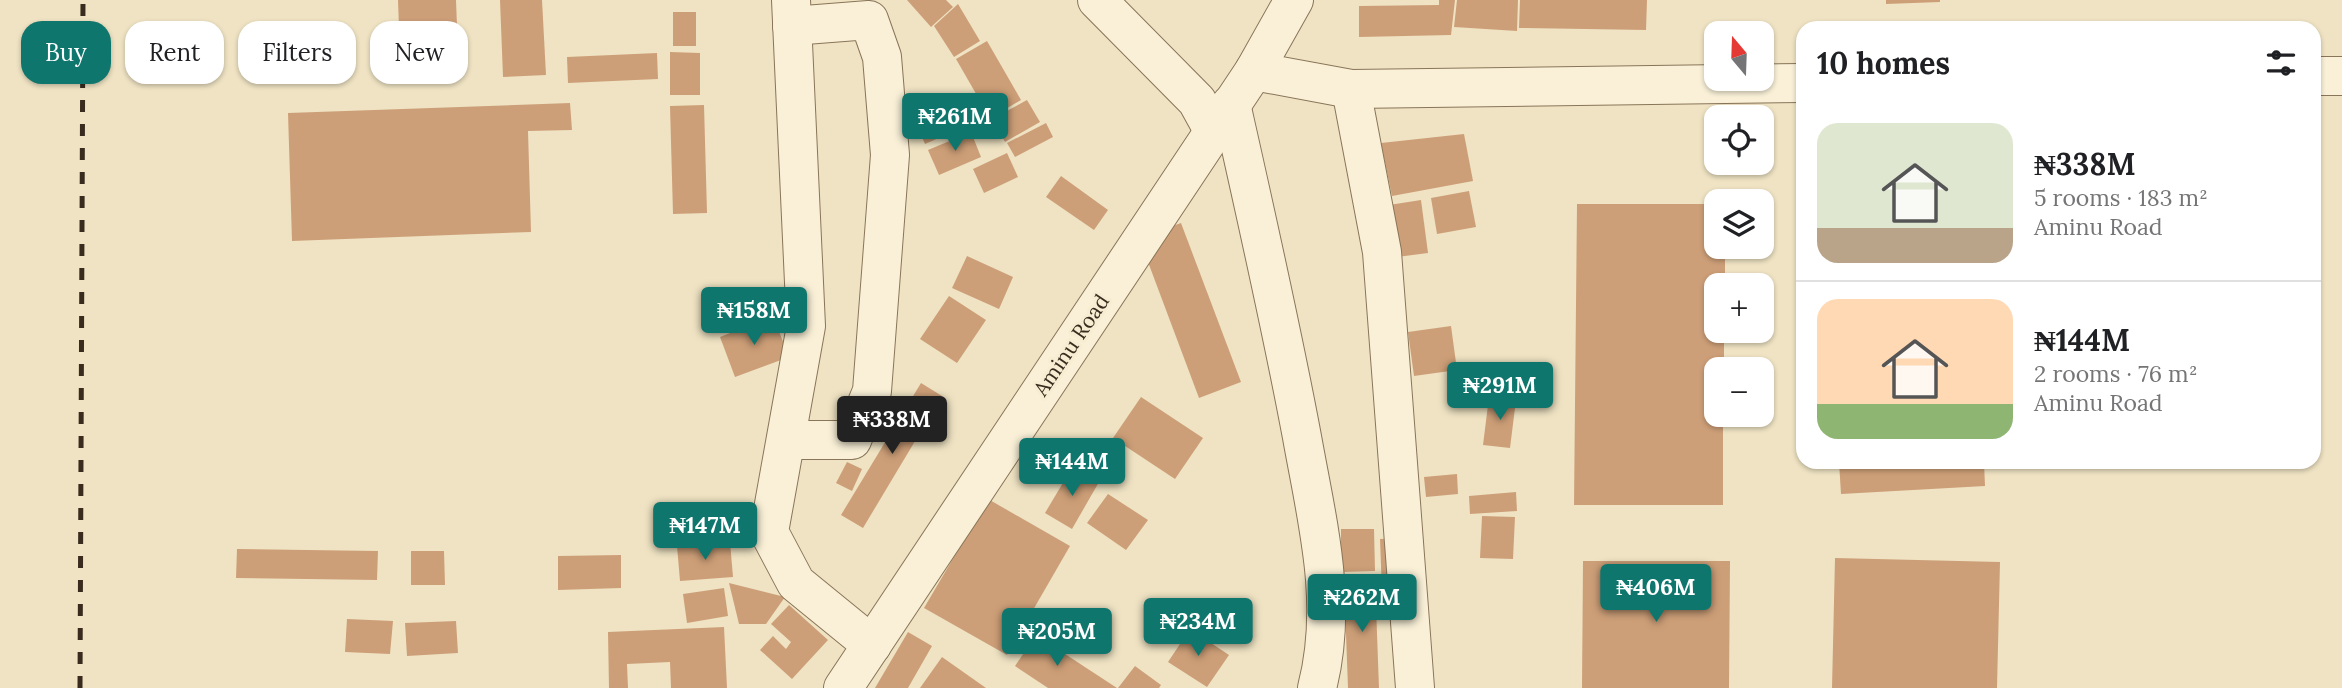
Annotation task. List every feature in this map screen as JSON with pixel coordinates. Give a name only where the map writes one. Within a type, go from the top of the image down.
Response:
[{"type":"street","points":[[1097,0],[1197,101],[1222,117],[1283,333],[1325,563],[1329,612],[1317,688]]},
{"type":"street","name":"Aminu Road","points":[[843,688],[1254,71],[1294,0]]},
{"type":"street","points":[[786,440],[852,440],[872,391],[890,155],[882,57],[869,20],[791,13],[806,326],[769,532],[796,583],[872,645]]},
{"type":"street","points":[[1254,71],[1351,89],[1796,83]]},
{"type":"street","points":[[2321,76],[2342,76]]},
{"type":"street","points":[[1351,89],[1382,251],[1415,688]]},
{"type":"building","points":[[398,0],[456,0],[457,21],[399,21]]},
{"type":"building","points":[[500,0],[542,0],[546,75],[503,77]]},
{"type":"building","points":[[907,0],[946,0],[953,7],[931,27]]},
{"type":"building","points":[[1439,0],[1455,0],[1451,35],[1359,37],[1359,6],[1439,5]]},
{"type":"building","points":[[1457,0],[1518,0],[1517,31],[1454,27]]},
{"type":"building","points":[[1520,0],[1647,0],[1646,30],[1519,28]]},
{"type":"building","points":[[1886,0],[1940,0],[1940,2],[1886,4]]},
{"type":"building","points":[[958,4],[980,41],[954,57],[934,26]]},
{"type":"building","points":[[673,12],[696,12],[696,46],[673,46]]},
{"type":"building","points":[[987,41],[1021,100],[990,118],[956,59]]},
{"type":"building","points":[[670,52],[700,53],[700,95],[670,95]]},
{"type":"building","points":[[657,53],[658,79],[568,83],[567,57]]},
{"type":"building","points":[[1027,100],[1040,122],[1005,142],[992,119]]},
{"type":"building","points":[[570,103],[572,130],[528,131],[531,232],[292,241],[288,113]]},
{"type":"building","points":[[704,105],[707,213],[673,214],[670,106]]},
{"type":"building","points":[[957,106],[966,126],[925,144],[916,123]]},
{"type":"building","points":[[1046,123],[1053,137],[1015,157],[1007,143]]},
{"type":"building","points":[[971,132],[981,157],[939,175],[928,150]]},
{"type":"building","points":[[1464,134],[1473,181],[1392,196],[1381,143]]},
{"type":"building","points":[[1007,153],[1018,177],[984,193],[973,169]]},
{"type":"building","points":[[1061,176],[1108,210],[1094,230],[1046,197]]},
{"type":"building","points":[[1469,191],[1476,227],[1437,234],[1431,198]]},
{"type":"building","points":[[1421,200],[1428,253],[1397,257],[1389,205]]},
{"type":"building","points":[[1577,204],[1704,204],[1704,259],[1725,259],[1725,273],[1704,273],[1704,343],[1724,343],[1724,357],[1704,357],[1704,427],[1723,427],[1723,505],[1574,505]]},
{"type":"building","points":[[1181,223],[1241,382],[1199,398],[1139,238]]},
{"type":"building","points":[[967,256],[1013,277],[999,309],[952,288]]},
{"type":"building","points":[[949,296],[986,320],[957,363],[920,339]]},
{"type":"building","points":[[773,316],[789,357],[735,377],[720,337]]},
{"type":"building","points":[[1451,326],[1457,370],[1414,376],[1408,332]]},
{"type":"building","points":[[921,383],[942,396],[863,528],[841,515]]},
{"type":"building","points":[[1141,397],[1203,438],[1175,479],[1113,438]]},
{"type":"building","points":[[1489,397],[1516,400],[1510,448],[1483,445]]},
{"type":"building","points":[[847,462],[862,469],[852,491],[836,483]]},
{"type":"building","points":[[1073,466],[1099,482],[1072,529],[1045,513]]},
{"type":"building","points":[[1839,469],[1984,469],[1985,486],[1841,494]]},
{"type":"building","points":[[1457,474],[1458,494],[1426,497],[1424,477]]},
{"type":"building","points":[[1516,492],[1517,511],[1470,514],[1469,496]]},
{"type":"building","points":[[1108,494],[1148,520],[1126,550],[1087,523]]},
{"type":"building","points":[[988,499],[1070,546],[1007,655],[924,608]]},
{"type":"building","points":[[1482,516],[1515,517],[1513,559],[1480,558]]},
{"type":"building","points":[[1341,529],[1374,529],[1375,571],[1341,572]]},
{"type":"building","points":[[1400,538],[1401,591],[1382,592],[1380,539]]},
{"type":"building","points":[[730,542],[733,577],[680,581],[677,546]]},
{"type":"building","points":[[237,549],[378,551],[377,580],[236,578]]},
{"type":"building","points":[[411,551],[444,551],[445,585],[411,585]]},
{"type":"building","points":[[621,555],[621,588],[558,590],[558,556]]},
{"type":"building","points":[[1835,558],[2000,562],[1997,688],[1832,688]]},
{"type":"building","points":[[1583,561],[1730,561],[1729,688],[1582,688]]},
{"type":"building","points":[[1375,579],[1379,688],[1348,688],[1344,580]]},
{"type":"building","points":[[729,583],[785,597],[766,624],[739,624]]},
{"type":"building","points":[[724,588],[728,616],[687,623],[683,594]]},
{"type":"building","points":[[789,605],[828,640],[792,679],[760,650],[773,636],[786,649],[791,642],[771,624]]},
{"type":"building","points":[[347,619],[393,621],[390,654],[345,652]]},
{"type":"building","points":[[456,621],[458,653],[407,656],[405,623]]},
{"type":"building","points":[[724,627],[727,688],[671,688],[670,662],[627,664],[628,688],[609,688],[608,632]]},
{"type":"building","points":[[1190,629],[1229,655],[1207,687],[1168,662]]},
{"type":"building","points":[[908,632],[932,646],[908,688],[875,688]]},
{"type":"building","points":[[1036,635],[1117,688],[1048,688],[1015,666]]},
{"type":"building","points":[[942,657],[986,688],[920,688]]},
{"type":"building","points":[[1135,666],[1161,685],[1159,688],[1118,688]]},
{"type":"railway","points":[[80,688],[83,0]]}]
